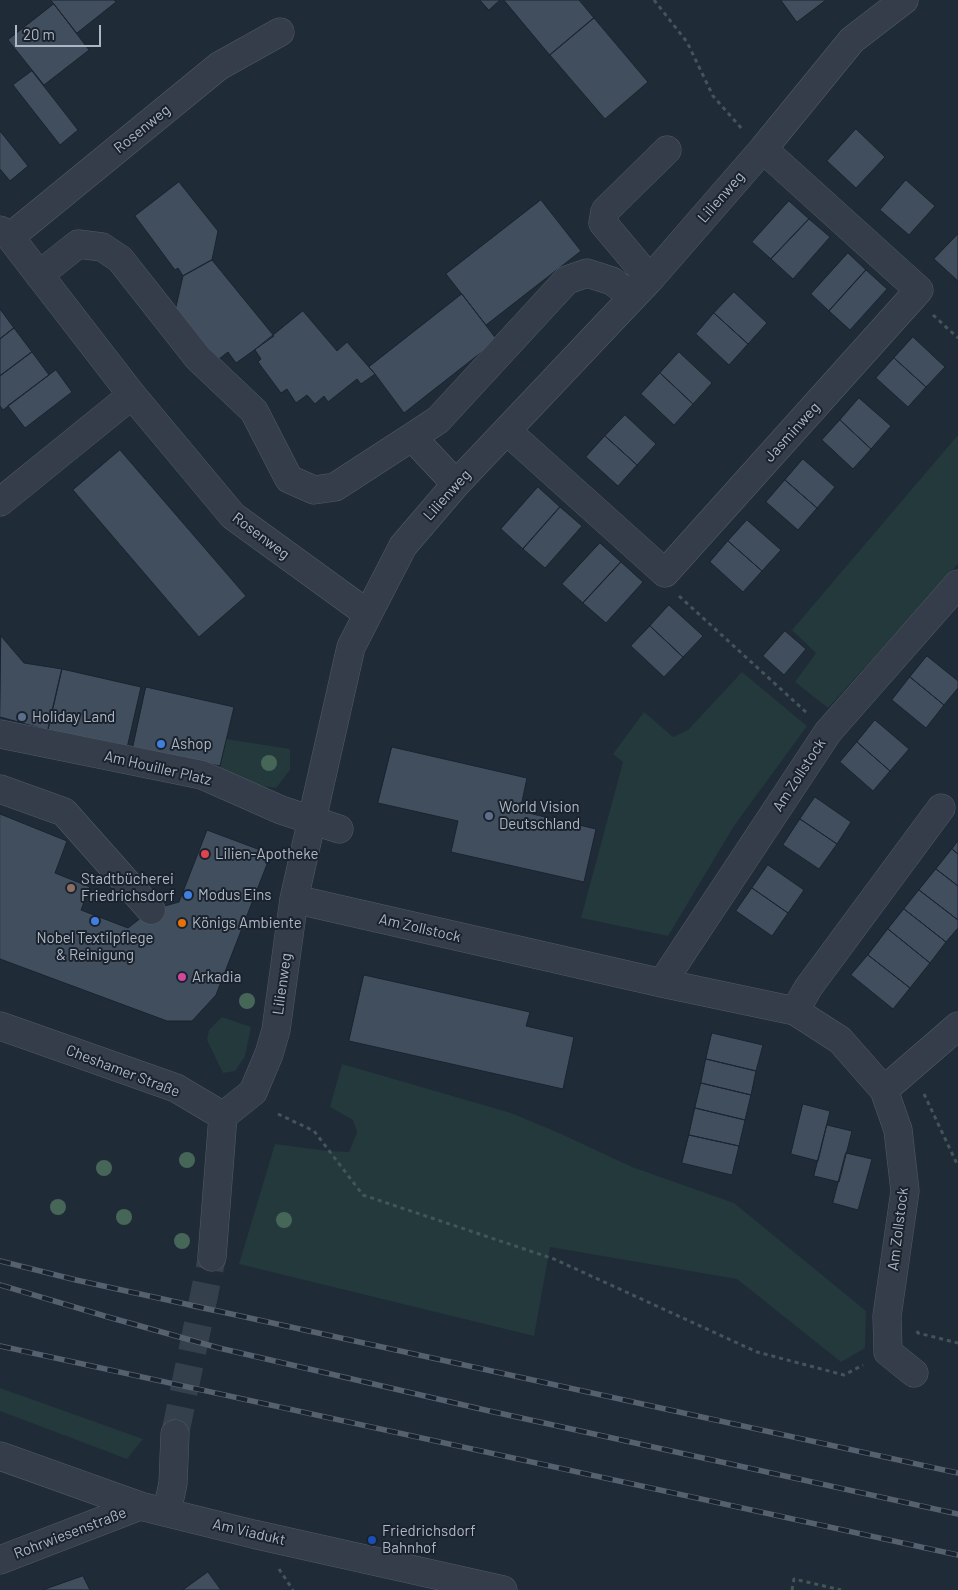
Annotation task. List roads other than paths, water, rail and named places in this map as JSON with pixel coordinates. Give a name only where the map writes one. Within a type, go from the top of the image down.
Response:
[{"type":"street","name":"Lilienweg","points":[[223,1116],[253,1092],[269,1054],[276,1030],[294,899],[351,647],[402,546],[456,484],[508,431],[641,287],[763,149],[852,40],[904,0]]},
{"type":"street","name":"Rosenweg","points":[[280,32],[218,66],[5,234],[132,395],[233,516],[368,614]]},
{"type":"street","name":"Jasminweg","points":[[508,431],[665,573],[919,290],[763,149]]},
{"type":"street","points":[[641,287],[603,223],[605,212],[667,150]]},
{"type":"street","points":[[39,275],[78,244],[102,247],[120,259],[198,358],[254,411],[288,479],[314,490],[335,487],[438,420],[567,280],[587,273],[641,287]]},
{"type":"street","points":[[0,502],[132,395]]},
{"type":"street","points":[[412,437],[456,484]]},
{"type":"street","name":"Am Zollstock","points":[[662,983],[828,732],[958,584]]},
{"type":"street","name":"Am Houiller Platz","points":[[0,734],[202,775],[281,810],[339,829]]},
{"type":"street","points":[[0,789],[64,812],[151,910]]},
{"type":"street","points":[[795,1011],[808,988],[941,808]]},
{"type":"street","name":"Am Zollstock","points":[[294,899],[662,983],[795,1011],[840,1040],[884,1090],[898,1130],[905,1192],[887,1316],[888,1352],[914,1373]]},
{"type":"street","name":"Cheshamer Straße","points":[[0,1026],[176,1088],[223,1116]]},
{"type":"street","points":[[884,1090],[958,1026]]},
{"type":"street","points":[[212,1257],[223,1116]]},
{"type":"street","points":[[167,1512],[173,1483],[175,1434]]},
{"type":"street","name":"Am Viadukt","points":[[0,1456],[140,1506],[253,1534],[503,1590]]},
{"type":"street","name":"Rohrwiesenstraße","points":[[0,1560],[140,1506]]},
{"type":"tunnel","points":[[175,1434],[212,1257]]},
{"type":"railway","points":[[0,1261],[76,1280],[958,1473]]},
{"type":"railway","points":[[0,1285],[219,1348],[485,1410],[958,1514]]},
{"type":"railway","points":[[0,1346],[958,1555]]},
{"type":"place","name":"Holiday Land","points":[[22,717]]},
{"type":"place","name":"Ashop","points":[[161,744]]},
{"type":"place","name":"World Vision Deutschland","points":[[489,816]]},
{"type":"place","name":"Lilien-Apotheke","points":[[205,854]]},
{"type":"place","name":"Stadtbücherei Friedrichsdorf","points":[[71,888]]},
{"type":"place","name":"Modus Eins","points":[[188,895]]},
{"type":"place","name":"Nobel Textilpflege & Reinigung","points":[[95,921]]},
{"type":"place","name":"Königs Ambiente","points":[[182,923]]},
{"type":"place","name":"Arkadia","points":[[182,977]]},
{"type":"place","name":"Friedrichsdorf Bahnhof","points":[[372,1540]]}]
